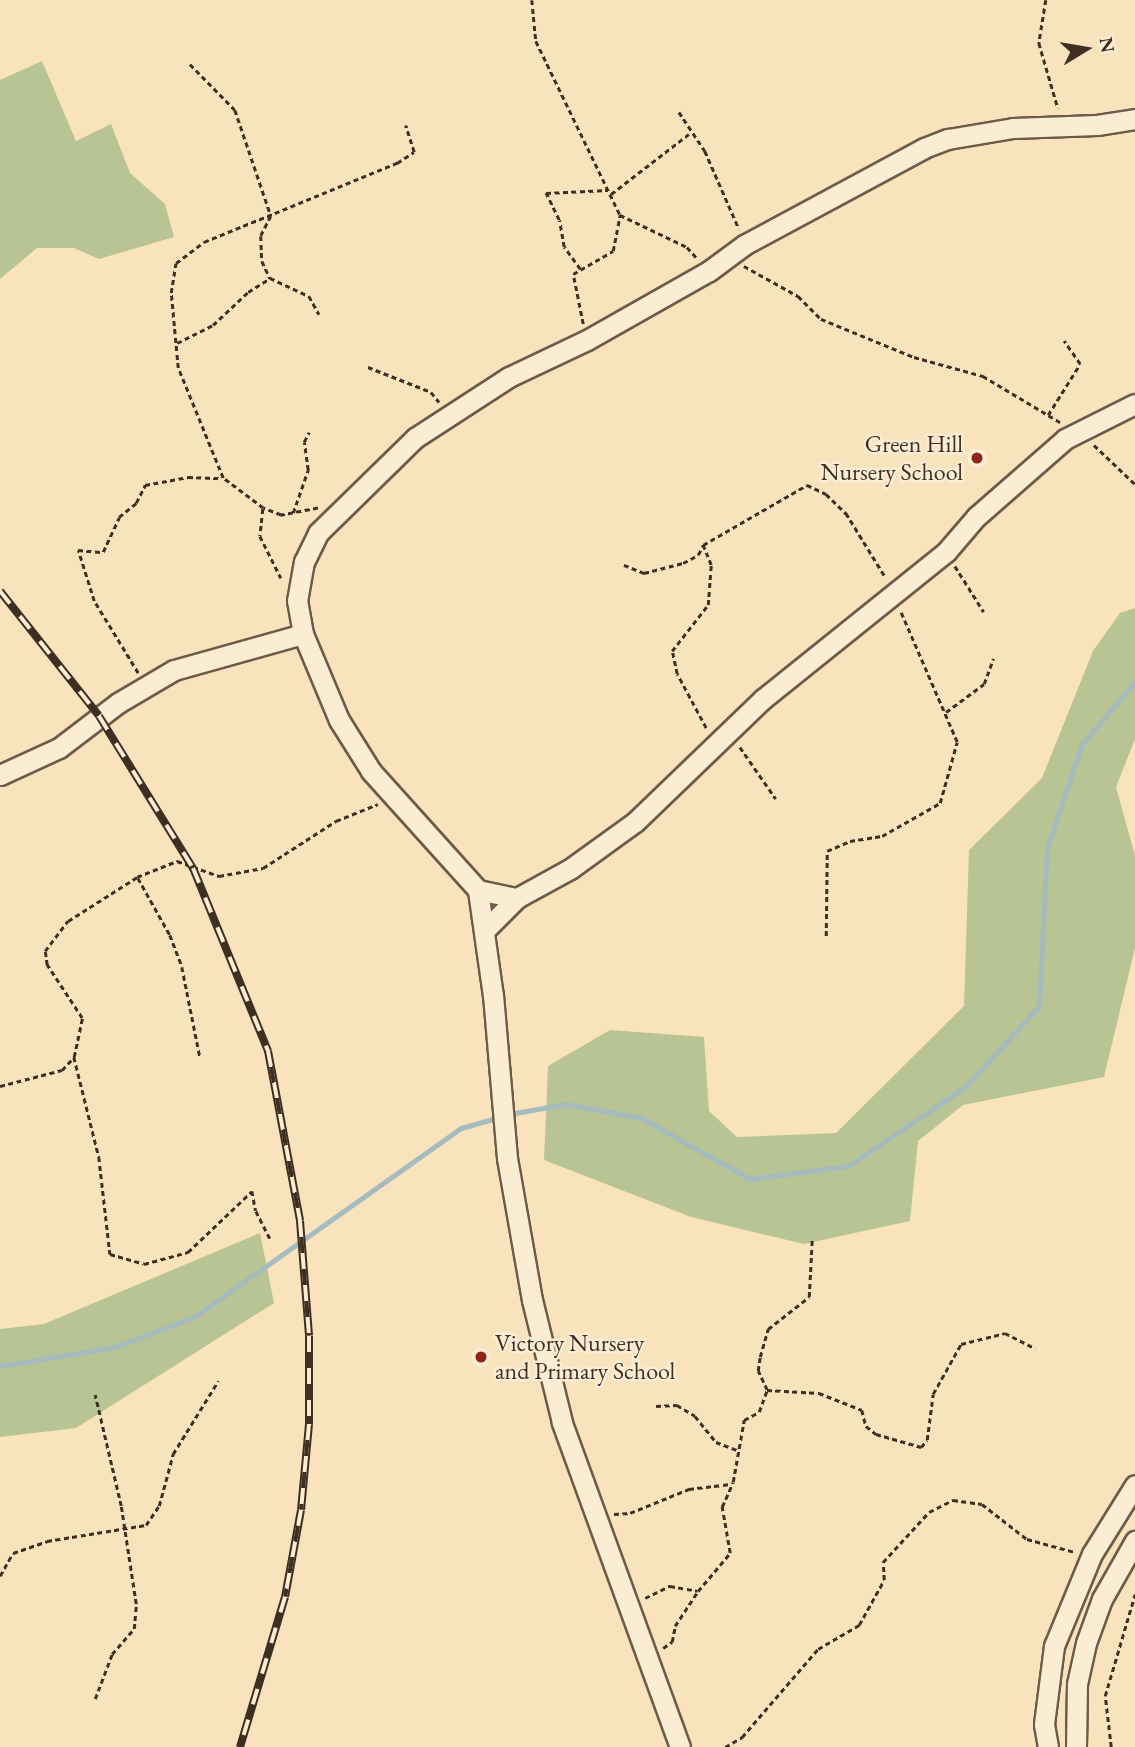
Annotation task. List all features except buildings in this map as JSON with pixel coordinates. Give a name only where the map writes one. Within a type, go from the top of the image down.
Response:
[{"type":"street","points":[[680,1747],[562,1422],[520,1240],[486,929],[478,890],[371,771],[339,720],[303,634],[298,601],[304,562],[318,533],[415,438],[509,377],[587,340],[709,271],[744,245],[948,139],[1135,119]]},
{"type":"street","points":[[486,929],[517,898],[570,869],[635,822],[763,699],[946,552],[976,517],[1079,430],[1135,404]]},
{"type":"street","points":[[0,775],[66,743],[145,685],[174,670],[303,634]]},
{"type":"street","points":[[478,890],[517,898]]},
{"type":"street","points":[[1048,1747],[1044,1724],[1054,1646],[1092,1555],[1135,1485]]},
{"type":"street","points":[[1076,1747],[1077,1684],[1086,1643],[1102,1599],[1135,1541]]},
{"type":"path","points":[[532,0],[536,41],[560,99],[582,130],[620,215],[612,251],[573,274],[587,340]]},
{"type":"path","points":[[1046,0],[1039,43],[1063,125]]},
{"type":"path","points":[[190,64],[235,110],[271,216],[261,236],[262,261],[270,278],[309,296],[319,314]]},
{"type":"path","points":[[679,112],[690,133],[705,151],[713,178],[731,203],[744,245],[744,268],[798,296],[821,319],[915,357],[983,376],[1048,415],[1079,430],[1135,484]]},
{"type":"path","points":[[342,508],[281,515],[263,508],[223,478],[178,368],[171,293],[176,263],[204,242],[271,216],[414,152],[405,125]]},
{"type":"path","points":[[580,269],[564,247],[559,220],[546,193],[610,192],[690,133]]},
{"type":"path","points":[[620,215],[687,247],[709,271]]},
{"type":"path","points":[[177,343],[214,325],[248,292],[270,278]]},
{"type":"path","points":[[1048,415],[1080,364],[1064,341]]},
{"type":"path","points":[[368,367],[431,393],[451,416]]},
{"type":"path","points":[[293,513],[308,470],[304,442],[309,432]]},
{"type":"path","points":[[145,685],[94,601],[78,550],[103,552],[118,517],[136,503],[145,485],[188,477],[223,478]]},
{"type":"path","points":[[624,565],[644,573],[698,555],[703,545],[783,502],[795,490],[816,487],[846,513],[894,592],[904,625],[946,712],[957,742],[940,803],[882,836],[850,841],[827,851],[826,936]]},
{"type":"path","points":[[263,508],[260,536],[298,601]]},
{"type":"path","points":[[703,545],[711,565],[708,605],[672,651],[677,674],[722,738],[776,799]]},
{"type":"path","points":[[946,552],[984,612]]},
{"type":"path","points":[[946,712],[984,684],[993,659]]},
{"type":"path","points":[[270,1238],[256,1211],[252,1191],[188,1252],[144,1264],[110,1254],[99,1157],[74,1057],[82,1018],[47,965],[45,951],[68,920],[137,877],[177,861],[219,876],[263,868],[336,821],[392,795]]},
{"type":"path","points":[[137,877],[170,935],[182,967],[200,1057]]},
{"type":"path","points":[[0,1086],[62,1070],[74,1057]]},
{"type":"path","points":[[649,1658],[672,1642],[675,1626],[698,1591],[730,1553],[722,1507],[733,1482],[744,1420],[759,1412],[767,1390],[758,1371],[768,1329],[809,1297],[812,1240]]},
{"type":"path","points":[[767,1390],[819,1393],[862,1410],[866,1426],[876,1434],[921,1447],[928,1440],[933,1394],[961,1344],[1004,1333],[1035,1348]]},
{"type":"path","points":[[0,1576],[13,1553],[47,1541],[121,1532],[146,1525],[159,1506],[169,1463],[218,1381]]},
{"type":"path","points":[[95,1395],[121,1506],[121,1532],[135,1588],[134,1629],[112,1654],[95,1699]]},
{"type":"path","points":[[656,1406],[677,1405],[695,1416],[716,1442],[739,1451]]},
{"type":"path","points":[[597,1516],[630,1513],[689,1489],[725,1488],[733,1482]]},
{"type":"path","points":[[725,1747],[742,1737],[818,1649],[859,1625],[884,1580],[883,1562],[929,1512],[953,1500],[982,1504],[1027,1539],[1092,1555]]},
{"type":"path","points":[[630,1608],[659,1588],[698,1591]]},
{"type":"path","points":[[1111,1747],[1105,1696],[1135,1594]]},
{"type":"green space","points":[[42,61],[76,141],[111,124],[130,173],[165,204],[174,237],[99,259],[74,248],[37,248],[0,279],[0,80]]},
{"type":"green space","points":[[1135,608],[1135,739],[1116,787],[1135,856],[1135,948],[1104,1077],[963,1105],[918,1141],[910,1221],[804,1244],[691,1217],[544,1160],[548,1066],[610,1030],[704,1037],[709,1111],[737,1137],[836,1133],[964,1006],[969,850],[1042,778],[1093,651],[1120,613]]},
{"type":"green space","points":[[260,1233],[274,1303],[76,1428],[0,1437],[0,1329],[44,1324]]},
{"type":"waterway","points":[[509,1114],[566,1104],[641,1118],[750,1179],[848,1166],[966,1086],[1039,1006],[1047,848],[1082,744],[1135,682]]},
{"type":"waterway","points":[[0,1366],[115,1347],[194,1317],[461,1128],[499,1117]]},
{"type":"railway","points":[[0,591],[99,716],[193,868],[268,1051],[300,1221],[309,1336],[309,1424],[301,1510],[285,1597],[240,1747]]},
{"type":"place","name":"Green Hill Nursery School","points":[[977,458]]},
{"type":"place","name":"Victory Nursery and Primary School","points":[[481,1357]]}]
